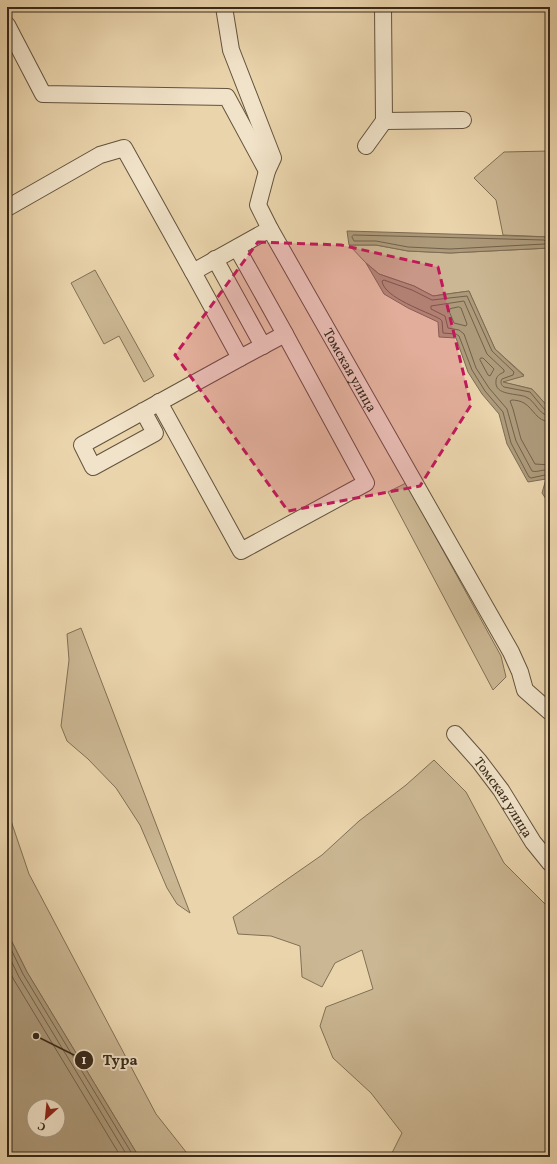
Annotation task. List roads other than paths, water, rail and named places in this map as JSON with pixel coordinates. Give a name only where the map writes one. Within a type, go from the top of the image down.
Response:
[{"type":"street","name":"Томская улица","points":[[224,7],[231,50],[273,158],[266,171],[258,205],[270,229],[511,652],[520,672],[525,690],[550,712]]},
{"type":"street","points":[[366,146],[384,121],[383,7]]},
{"type":"street","points":[[7,25],[43,94],[227,98],[266,171]]},
{"type":"street","points":[[384,121],[463,120]]},
{"type":"street","points":[[7,208],[100,155],[124,148],[240,358]]},
{"type":"street","points":[[193,272],[270,229]]},
{"type":"street","points":[[159,402],[241,551],[366,483],[237,248]]},
{"type":"street","points":[[215,259],[263,346]]},
{"type":"street","points":[[143,411],[285,334]]},
{"type":"street","name":"Томская улица","points":[[455,734],[479,761],[501,790],[533,842],[550,863]]},
{"type":"water","points":[[347,231],[550,237],[550,248],[450,253],[408,251],[376,245],[349,245]]},
{"type":"water","points":[[366,263],[379,274],[414,286],[433,296],[469,291],[495,349],[524,376],[503,382],[532,389],[550,409],[550,505],[542,493],[546,479],[528,482],[507,444],[499,414],[482,394],[468,372],[456,338],[439,337],[438,322],[408,308],[384,294]]},
{"type":"water","points":[[7,932],[27,972],[139,1157],[7,1157]]},
{"type":"place","name":"Тура","points":[[36,1036]]}]
